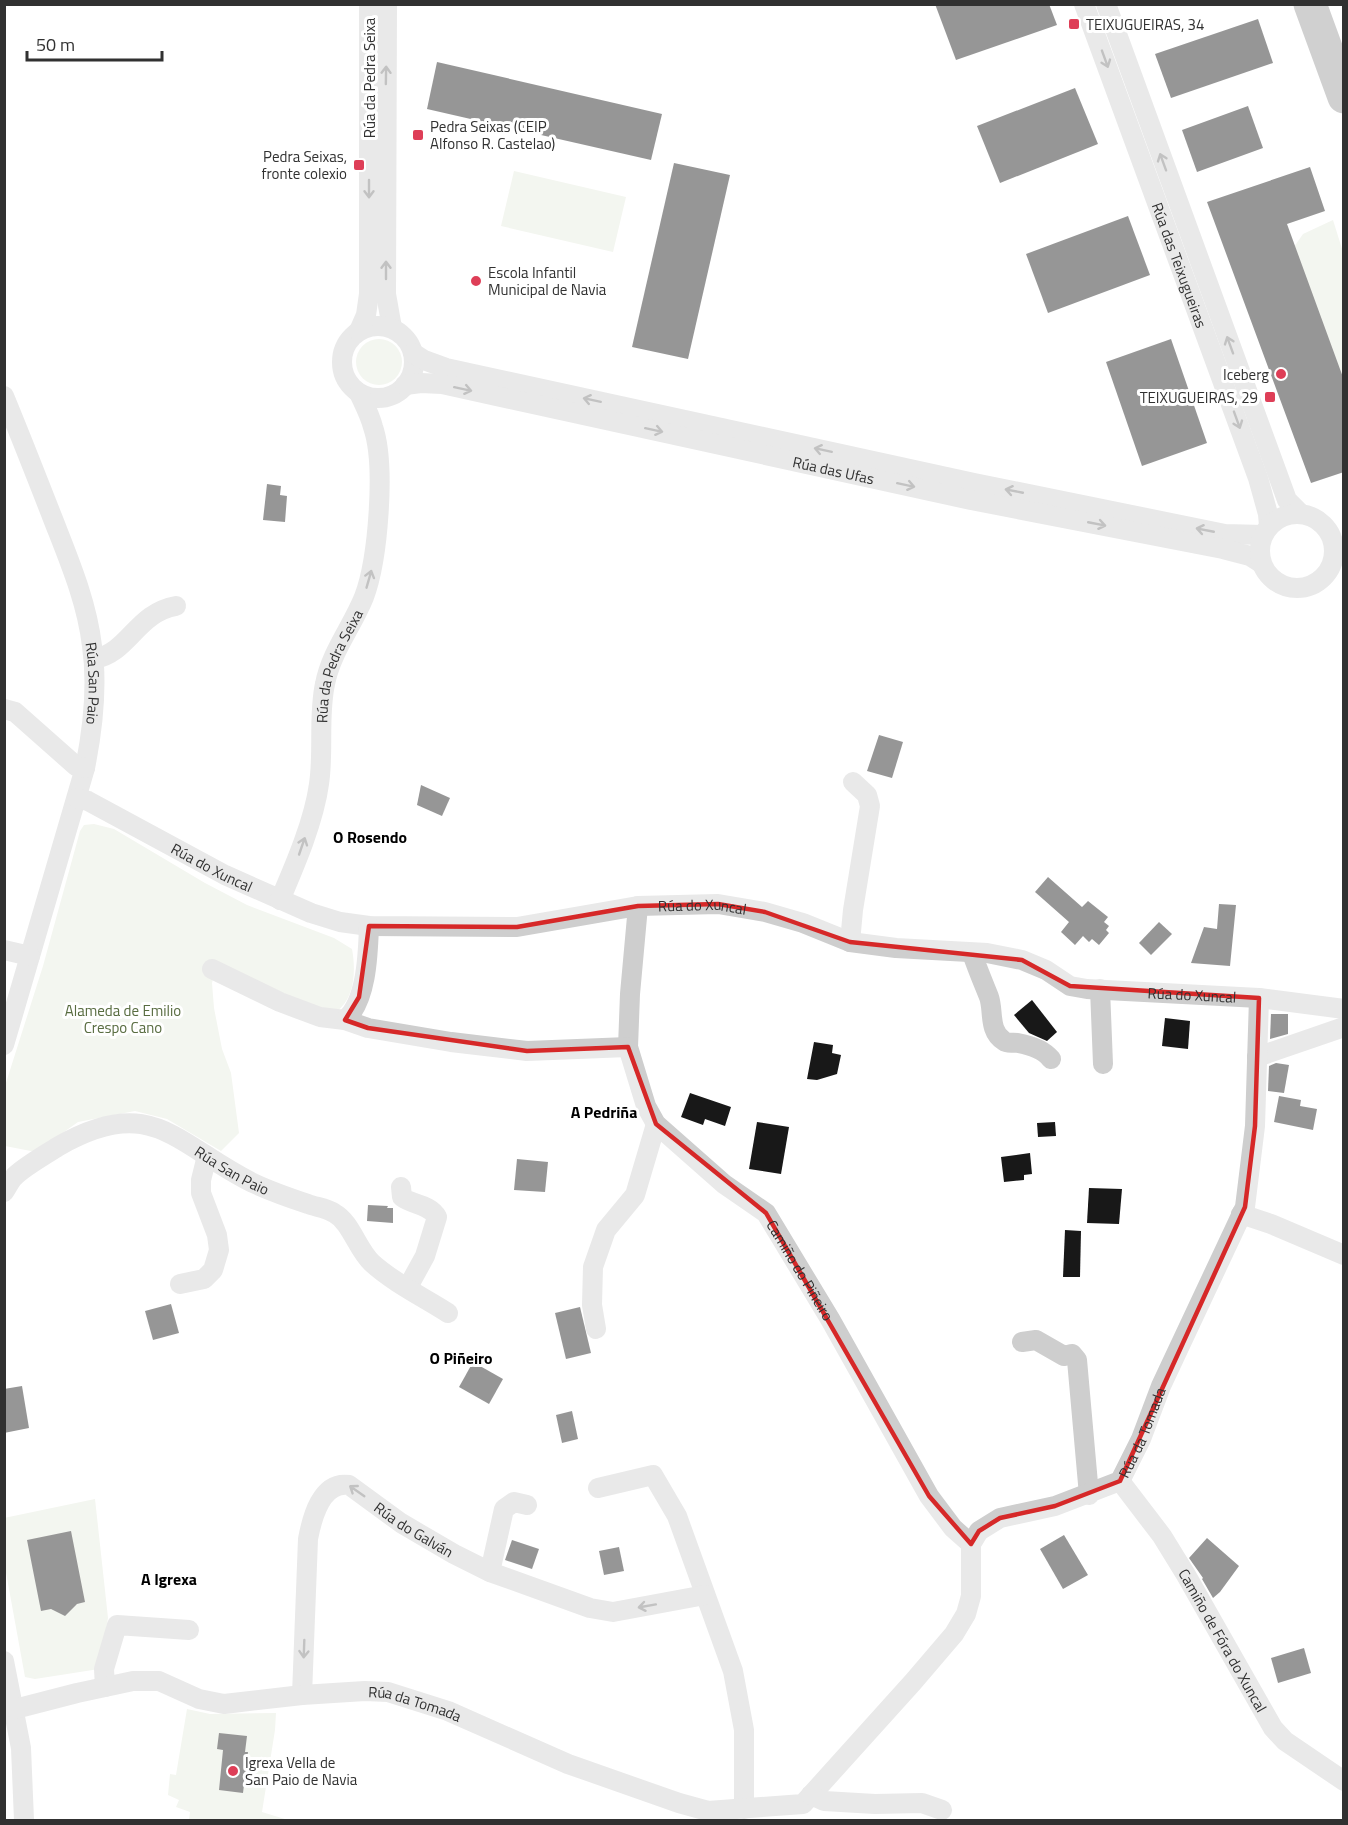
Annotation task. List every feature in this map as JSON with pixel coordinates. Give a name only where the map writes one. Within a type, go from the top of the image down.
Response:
[{"type":"highway","points":[[1310,4],[1344,97]]},
{"type":"highway","points":[[1326,4],[1344,46]]},
{"type":"street","name":"Rúa da Pedra Seixa","points":[[280,900],[303,844],[319,785],[324,686],[331,661],[363,598],[376,546],[379,477],[374,429],[359,393],[350,385],[344,374],[342,362],[344,350],[350,339],[359,331],[366,315],[369,294],[369,4]]},
{"type":"street","name":"Rúa da Pedra Seixa","points":[[387,4],[386,294],[392,328]]},
{"type":"street","name":"Rúa das Teixugueiras","points":[[1084,4],[1258,478],[1266,530]]},
{"type":"street","name":"Rúa das Teixugueiras","points":[[1106,4],[1287,500],[1301,514]]},
{"type":"street","points":[[359,331],[370,326],[392,328],[409,343],[413,353],[412,375],[398,391],[374,429]]},
{"type":"street","name":"Rúa das Ufas","points":[[398,391],[421,382],[442,384],[970,500],[1223,549],[1250,556],[1261,563],[1268,576],[1292,589],[1317,584],[1338,562],[1333,541],[1336,531],[1312,516],[1301,514],[1284,516],[1266,530],[1225,534],[974,483],[446,368],[424,360],[413,353]]},
{"type":"street","points":[[359,393],[370,398],[398,391]]},
{"type":"street","name":"Rúa San Paio","points":[[4,396],[69,559],[89,628],[94,659],[93,723],[85,768],[30,956],[9,1012],[4,1045]]},
{"type":"street","points":[[1261,563],[1259,549],[1266,530]]},
{"type":"street","points":[[94,659],[109,654],[154,613],[176,606]]},
{"type":"street","points":[[4,709],[15,712],[75,766],[85,768]]},
{"type":"street","points":[[850,942],[870,806],[867,795],[853,782]]},
{"type":"street","name":"Rúa do Xuncal","points":[[77,798],[88,801],[225,875],[311,913],[340,922],[369,926],[517,927],[638,906],[718,904],[765,912],[803,923],[850,942],[896,948],[987,953],[1034,963],[1070,986],[1100,990],[1258,998],[1344,1009]]},
{"type":"street","name":"Camiño do Piñeiro","points":[[638,906],[628,1047],[646,1106],[656,1124],[724,1184],[766,1213],[830,1319],[929,1496],[953,1528],[971,1544]]},
{"type":"street","points":[[345,1020],[354,1012],[359,997],[368,954],[369,926]]},
{"type":"street","points":[[4,950],[30,956]]},
{"type":"street","points":[[972,952],[990,1000],[991,1020],[1000,1038],[1007,1043],[1017,1043],[1037,1049],[1052,1059]]},
{"type":"street","points":[[212,969],[290,1006],[320,1017],[345,1020],[368,1028],[451,1042],[527,1051],[628,1047]]},
{"type":"street","points":[[1100,990],[1103,1064]]},
{"type":"street","name":"Rúa da Tomada","points":[[971,1544],[979,1530],[1000,1518],[1055,1506],[1089,1495],[1120,1481],[1141,1439],[1161,1386],[1245,1207],[1255,1126],[1258,998]]},
{"type":"street","points":[[1257,1057],[1344,1027]]},
{"type":"street","name":"Rúa San Paio","points":[[8,1177],[79,1135],[114,1124],[150,1125],[168,1132],[255,1184],[335,1213],[349,1228],[357,1244],[372,1263],[448,1313]]},
{"type":"street","points":[[596,1329],[592,1305],[593,1267],[606,1230],[635,1195],[656,1124]]},
{"type":"street","points":[[180,1284],[204,1279],[213,1270],[219,1250],[217,1235],[201,1193],[201,1180],[207,1155]]},
{"type":"street","points":[[402,1187],[402,1197],[408,1202],[434,1212],[437,1217],[425,1256],[408,1287]]},
{"type":"street","points":[[1241,1214],[1271,1224],[1344,1255]]},
{"type":"street","points":[[1022,1342],[1036,1340],[1064,1356],[1072,1354],[1077,1360],[1089,1495]]},
{"type":"street","points":[[598,1488],[653,1475],[677,1516],[733,1671],[744,1730],[744,1809]]},
{"type":"street","name":"Camiño de Fóra do Xuncal","points":[[1120,1481],[1162,1536],[1273,1728],[1285,1741],[1344,1782]]},
{"type":"street","name":"Rúa do Galván","points":[[302,1695],[308,1539],[322,1499],[335,1486],[343,1484],[349,1485],[417,1534],[490,1572],[539,1591],[602,1611],[613,1612],[705,1596]]},
{"type":"street","points":[[490,1572],[504,1509],[514,1502],[526,1505]]},
{"type":"street","points":[[805,1806],[954,1634],[966,1614],[971,1596],[971,1544]]},
{"type":"street","points":[[105,1687],[104,1669],[117,1624],[189,1630]]},
{"type":"street","points":[[5,1669],[15,1709],[21,1748],[24,1821]]},
{"type":"street","name":"Rúa da Tomada","points":[[15,1709],[133,1682],[159,1681],[199,1699],[224,1704],[302,1695],[365,1691],[388,1692],[448,1711],[568,1764],[708,1811],[805,1806],[824,1801],[875,1804],[922,1803],[942,1810]]},
{"type":"highlighted area","points":[[718,904],[765,912],[850,942],[1022,960],[1070,986],[1259,998],[1255,1126],[1245,1207],[1120,1481],[1055,1506],[1000,1518],[979,1531],[971,1544],[929,1496],[766,1213],[656,1124],[628,1047],[527,1051],[368,1028],[345,1020],[359,997],[369,926],[517,927],[638,906]]},
{"type":"green space","points":[[514,171],[626,197],[613,252],[501,226]]},
{"type":"green space","points":[[1333,220],[1343,252],[1343,380],[1294,247],[1303,234]]},
{"type":"green space","points":[[379,339],[395,346],[402,362],[395,378],[379,385],[363,378],[356,362],[363,346]]},
{"type":"green space","name":"Alameda de Emilio Crespo Cano","points":[[94,824],[114,829],[247,905],[334,938],[352,949],[353,984],[347,999],[336,1012],[323,1011],[217,963],[212,983],[214,1008],[222,1049],[231,1073],[239,1133],[221,1151],[167,1119],[135,1111],[78,1122],[36,1152],[5,1146],[5,1086],[43,966],[80,831],[84,825]]},
{"type":"green space","points":[[95,1499],[108,1618],[99,1669],[35,1679],[25,1677],[5,1567],[4,1518]]},
{"type":"green space","points":[[187,1709],[210,1714],[276,1713],[262,1812],[288,1820],[189,1820],[190,1812],[176,1807],[179,1800],[168,1795],[170,1774],[176,1775]]},
{"type":"building","points":[[935,4],[1049,4],[1057,25],[956,60]]},
{"type":"building","points":[[1258,19],[1273,63],[1171,98],[1155,54]]},
{"type":"building","points":[[437,62],[662,114],[651,160],[427,109]]},
{"type":"building","points":[[1075,88],[1098,144],[1000,183],[977,126]]},
{"type":"building","points":[[1248,106],[1263,148],[1197,172],[1182,130]]},
{"type":"building","points":[[674,163],[730,175],[688,359],[632,347]]},
{"type":"building","points":[[1310,167],[1325,211],[1287,224],[1344,380],[1344,472],[1311,483],[1207,202]]},
{"type":"building","points":[[1128,216],[1150,275],[1048,313],[1026,254]]},
{"type":"building","points":[[1171,339],[1207,443],[1142,466],[1106,362]]},
{"type":"building","points":[[267,484],[281,486],[280,495],[287,496],[285,522],[263,520]]},
{"type":"building","points":[[879,735],[903,742],[892,778],[867,771]]},
{"type":"building","points":[[421,785],[450,798],[442,816],[417,805]]},
{"type":"building","points":[[1048,877],[1082,907],[1088,901],[1108,917],[1104,922],[1109,926],[1106,930],[1109,933],[1099,945],[1092,939],[1089,942],[1083,936],[1075,945],[1061,932],[1069,922],[1035,892]]},
{"type":"building","points":[[1219,904],[1236,905],[1230,966],[1191,963],[1204,927],[1217,929]]},
{"type":"building","points":[[1159,922],[1172,934],[1151,955],[1139,943]]},
{"type":"building","points":[[1032,1000],[1057,1032],[1047,1041],[1029,1033],[1014,1015]]},
{"type":"building","points":[[1271,1014],[1288,1014],[1288,1034],[1270,1039]]},
{"type":"building","points":[[1165,1018],[1190,1021],[1188,1049],[1162,1046]]},
{"type":"building","points":[[814,1042],[833,1045],[832,1053],[841,1055],[837,1074],[817,1080],[807,1079]]},
{"type":"building","points":[[1276,1063],[1289,1065],[1284,1093],[1268,1091],[1269,1066]]},
{"type":"building","points":[[690,1093],[731,1107],[725,1126],[705,1119],[703,1125],[681,1117]]},
{"type":"building","points":[[1279,1096],[1301,1100],[1300,1106],[1317,1109],[1313,1130],[1274,1122]]},
{"type":"building","points":[[757,1122],[789,1127],[781,1174],[749,1169]]},
{"type":"building","points":[[1055,1122],[1056,1136],[1038,1137],[1037,1123]]},
{"type":"building","points":[[1030,1153],[1032,1174],[1024,1175],[1024,1180],[1004,1182],[1001,1157]]},
{"type":"building","points":[[517,1159],[548,1162],[545,1192],[514,1190]]},
{"type":"building","points":[[1089,1188],[1122,1189],[1119,1224],[1087,1223]]},
{"type":"building","points":[[368,1205],[393,1208],[393,1223],[367,1221]]},
{"type":"building","points":[[1065,1230],[1081,1231],[1080,1277],[1063,1277]]},
{"type":"building","points":[[171,1304],[179,1333],[153,1340],[145,1311]]},
{"type":"building","points":[[580,1307],[591,1353],[566,1359],[555,1313]]},
{"type":"building","points":[[473,1362],[503,1379],[489,1404],[459,1387]]},
{"type":"building","points":[[22,1386],[29,1428],[4,1433],[4,1389]]},
{"type":"building","points":[[572,1411],[578,1439],[562,1443],[556,1415]]},
{"type":"building","points":[[71,1531],[85,1602],[77,1604],[65,1616],[51,1609],[41,1611],[27,1540]]},
{"type":"building","points":[[1064,1535],[1088,1575],[1063,1589],[1040,1549]]},
{"type":"building","points":[[1207,1538],[1239,1566],[1213,1598],[1189,1558]]},
{"type":"building","points":[[512,1540],[539,1549],[532,1569],[505,1560]]},
{"type":"building","points":[[619,1547],[624,1571],[604,1575],[599,1551]]},
{"type":"building","points":[[1304,1648],[1311,1673],[1278,1683],[1271,1658]]},
{"type":"building","name":"Igrexa Vella de San Paio de Navia","points":[[219,1733],[247,1736],[245,1752],[248,1752],[243,1793],[219,1790],[223,1750],[217,1749]]},
{"type":"place","name":"TEIXUGUEIRAS, 34","points":[[1074,24]]},
{"type":"place","name":"Pedra Seixas (CEIP Alfonso R. Castelao)","points":[[418,135]]},
{"type":"place","name":"Pedra Seixas, fronte colexio","points":[[359,165]]},
{"type":"place","name":"Escola Infantil Municipal de Navia","points":[[476,281]]},
{"type":"place","name":"Iceberg","points":[[1281,374]]},
{"type":"place","name":"TEIXUGUEIRAS, 29","points":[[1270,397]]},
{"type":"place","name":"Igrexa Vella de San Paio de Navia","points":[[233,1771]]},
{"type":"district","name":"O Rosendo","points":[[370,837]]},
{"type":"district","name":"A Pedriña","points":[[604,1112]]},
{"type":"district","name":"O Piñeiro","points":[[461,1358]]},
{"type":"district","name":"A Igrexa","points":[[169,1579]]}]
